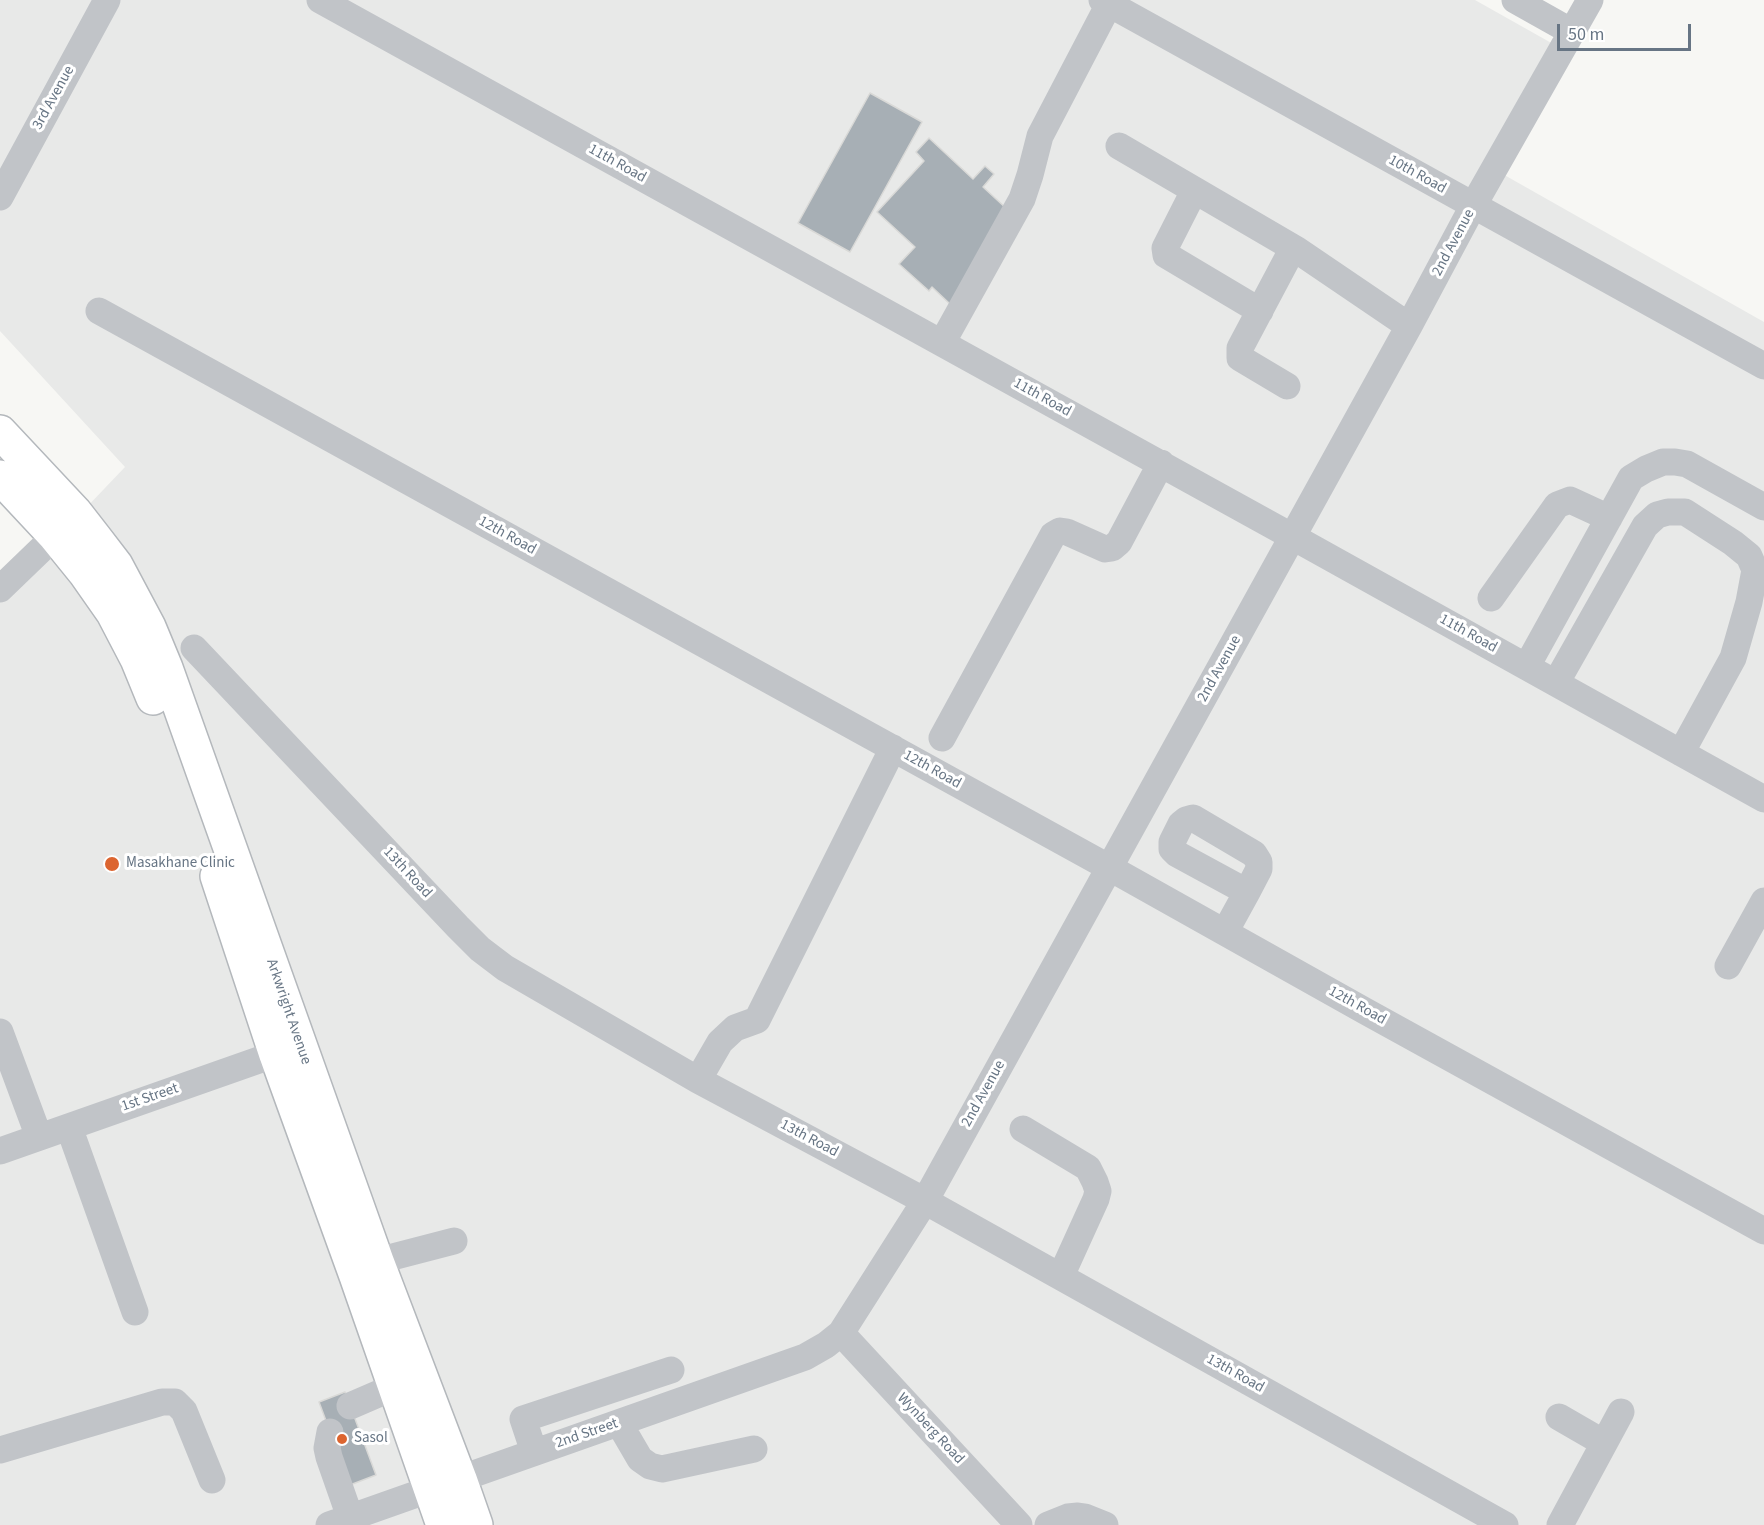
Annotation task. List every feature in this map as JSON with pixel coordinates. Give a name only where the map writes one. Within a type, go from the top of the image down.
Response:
[{"type":"main road","points":[[0,432],[65,524]]},
{"type":"main road","points":[[0,477],[65,524]]},
{"type":"main road","name":"Arkwright Avenue","points":[[65,524],[116,565],[149,627],[178,701],[394,1387],[443,1525]]},
{"type":"main road","name":"Arkwright Avenue","points":[[288,1051],[377,1261],[476,1525]]},
{"type":"street","name":"3rd Avenue","points":[[0,196],[107,0]]},
{"type":"street","name":"11th Road","points":[[320,0],[1161,463],[1764,799]]},
{"type":"street","points":[[1515,0],[1572,32]]},
{"type":"street","name":"2nd Avenue","points":[[841,1333],[925,1201],[1293,537],[1473,206],[1590,0]]},
{"type":"street","points":[[942,343],[1022,199],[1044,129],[1106,2]]},
{"type":"street","name":"10th Road","points":[[1106,2],[1764,366]]},
{"type":"street","points":[[1119,146],[1293,248],[1409,326]]},
{"type":"street","points":[[1194,190],[1165,248],[1166,255],[1260,311]]},
{"type":"street","points":[[1287,386],[1240,357],[1240,348],[1293,248]]},
{"type":"street","name":"12th Road","points":[[99,311],[1110,867],[1764,1231]]},
{"type":"street","points":[[1527,666],[1631,478],[1663,462],[1687,464],[1764,507]]},
{"type":"street","points":[[942,738],[1053,535],[1060,531],[1067,532],[1105,549],[1112,548],[1119,542],[1161,463]]},
{"type":"street","points":[[1491,598],[1557,505],[1570,500],[1609,518]]},
{"type":"street","points":[[1556,683],[1645,526],[1657,515],[1684,512],[1749,556],[1755,570],[1749,602],[1733,658],[1682,753]]},
{"type":"street","points":[[0,589],[65,524]]},
{"type":"street","name":"13th Road","points":[[194,648],[480,949],[505,968],[698,1080],[925,1201],[1505,1525]]},
{"type":"street","points":[[698,1080],[720,1042],[735,1028],[757,1020],[894,748]]},
{"type":"street","points":[[1225,932],[1247,892]]},
{"type":"street","points":[[1728,966],[1757,929],[1764,901]]},
{"type":"street","points":[[0,1032],[39,1137]]},
{"type":"street","name":"1st Street","points":[[0,1151],[288,1051]]},
{"type":"street","points":[[69,1127],[135,1312]]},
{"type":"street","points":[[1023,1129],[1088,1168],[1098,1191],[1060,1276]]},
{"type":"street","points":[[377,1261],[454,1241]]},
{"type":"street","name":"2nd Street","points":[[339,1521],[805,1357],[841,1333]]},
{"type":"street","name":"Wynberg Road","points":[[841,1333],[1019,1525]]},
{"type":"street","points":[[534,1452],[523,1419],[671,1370]]},
{"type":"street","points":[[350,1406],[394,1387]]},
{"type":"street","points":[[0,1450],[162,1402],[175,1402],[184,1411],[212,1480]]},
{"type":"street","points":[[1560,1525],[1621,1412]]},
{"type":"street","points":[[1559,1417],[1604,1443]]},
{"type":"street","points":[[619,1423],[640,1459],[650,1466],[662,1469],[754,1449]]},
{"type":"street","points":[[330,1432],[327,1448],[339,1521]]},
{"type":"street","points":[[1048,1525],[1068,1517],[1078,1516],[1105,1525]]},
{"type":"shaded area","points":[[0,0],[1475,0],[1562,49],[1492,168],[1764,322],[1764,1525],[0,1525],[0,598],[125,467],[0,331]]},
{"type":"building","points":[[870,93],[922,122],[850,252],[798,223]]},
{"type":"building","points":[[929,138],[973,179],[985,166],[994,174],[983,187],[1008,210],[950,304],[932,287],[929,291],[899,264],[915,247],[877,212],[924,161],[916,152]]},
{"type":"building","points":[[345,1392],[376,1475],[350,1485],[319,1402]]},
{"type":"place","name":"Masakhane Clinic","points":[[112,864]]},
{"type":"place","name":"Sasol","points":[[342,1439]]}]
